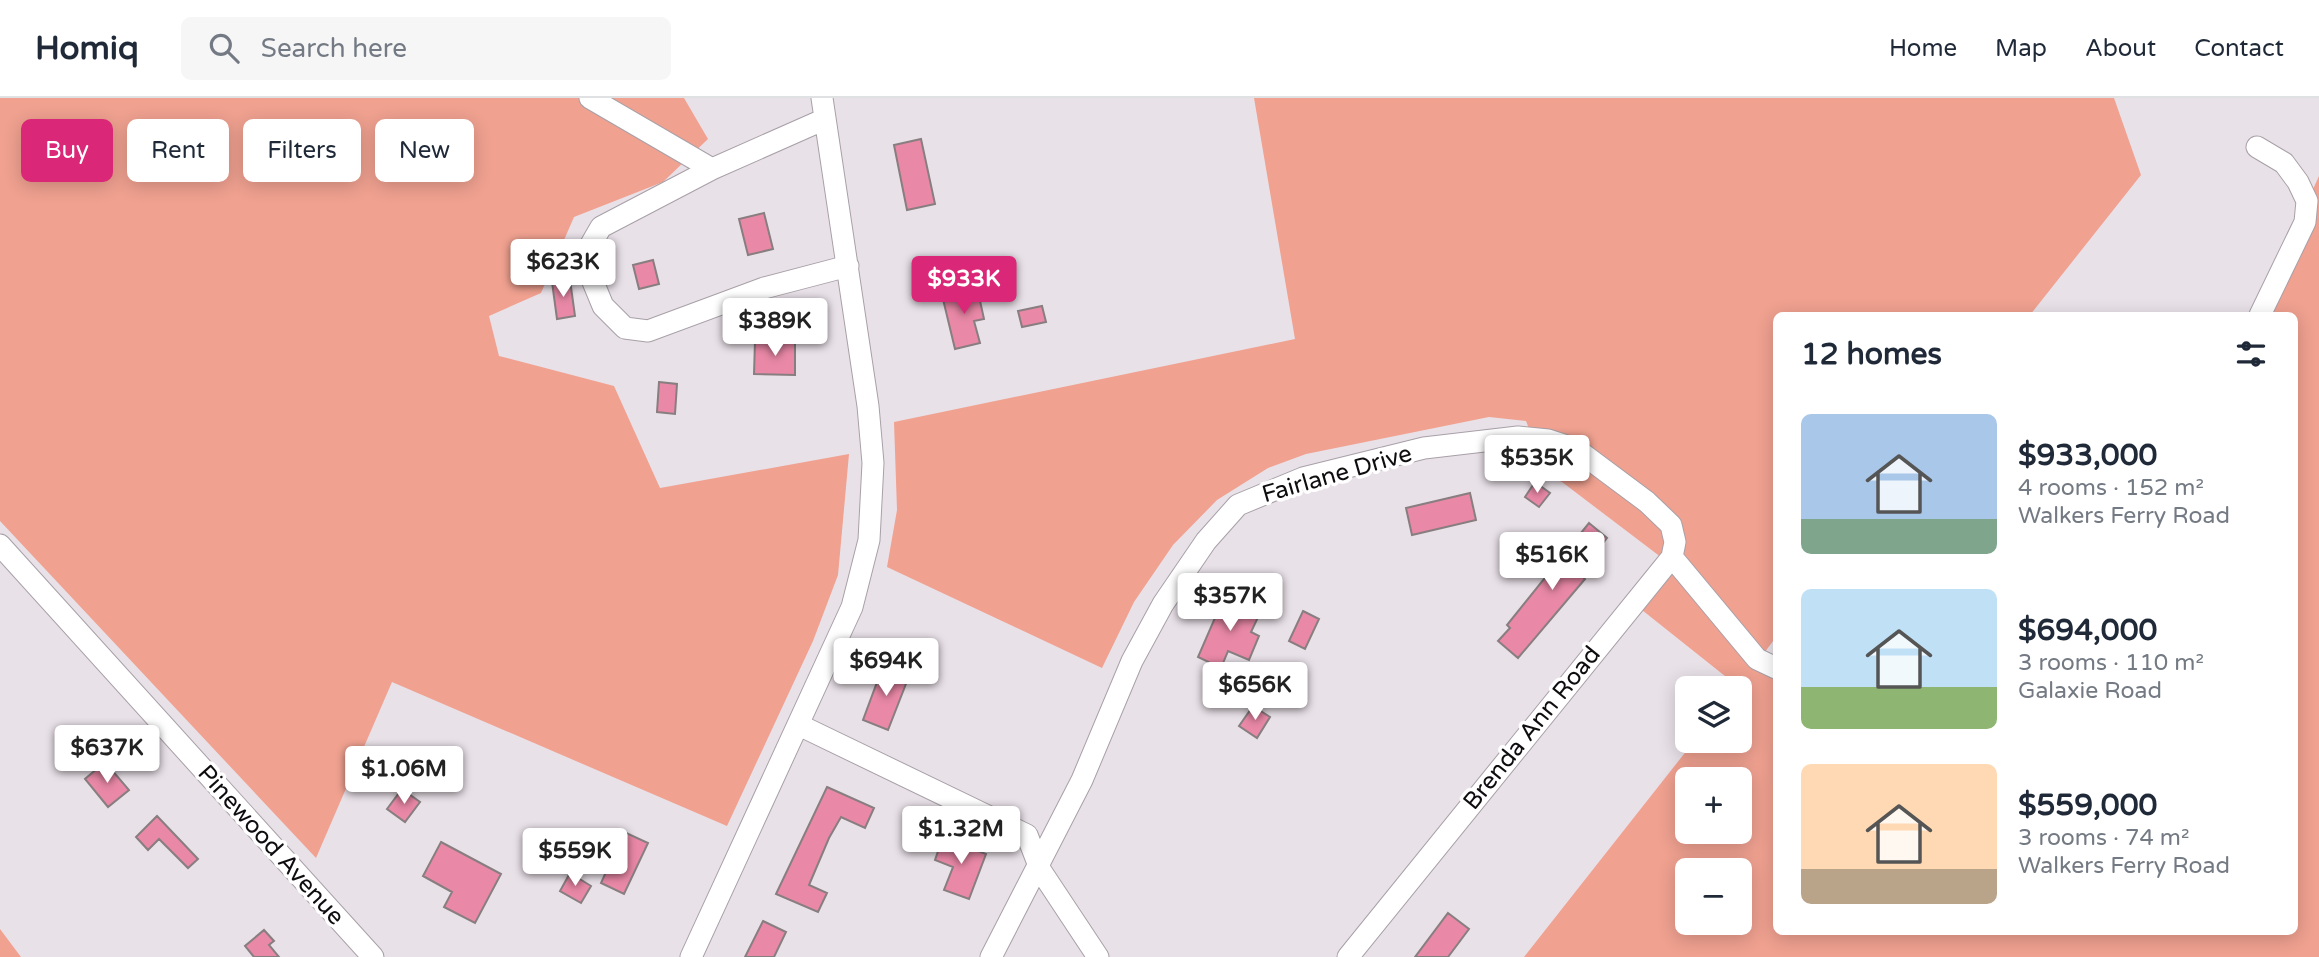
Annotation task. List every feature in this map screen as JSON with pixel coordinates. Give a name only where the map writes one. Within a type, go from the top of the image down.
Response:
[{"type":"street","points":[[590,98],[712,169]]},
{"type":"street","points":[[691,957],[852,607],[869,540],[873,503],[868,406],[848,266],[823,109],[601,228],[590,246],[591,277],[603,306],[625,328],[648,331],[764,288],[848,266]]},
{"type":"street","points":[[2257,147],[2284,163],[2298,182],[2306,201],[2305,222],[2261,312]]},
{"type":"street","name":"Fairlane Drive","points":[[991,957],[1082,780],[1132,661],[1163,604],[1206,541],[1238,505],[1303,478],[1424,448],[1518,437],[1548,440],[1576,449],[1642,497],[1671,524],[1675,542],[1672,557]]},
{"type":"street","name":"Pinewood Avenue","points":[[0,545],[373,957]]},
{"type":"street","points":[[1672,557],[1749,650],[1762,663],[1773,667]]},
{"type":"street","name":"Brenda Ann Road","points":[[1348,957],[1672,557]]},
{"type":"street","points":[[799,725],[1019,830],[1031,840],[1038,861],[1098,957]]},
{"type":"shaded area","points":[[0,98],[684,98],[708,139],[663,182],[574,217],[541,293],[489,316],[499,356],[614,386],[660,488],[849,454],[838,575],[813,641],[727,826],[392,682],[316,858],[0,521]]},
{"type":"shaded area","points":[[1254,98],[2114,98],[2141,175],[2032,312],[1773,312],[1773,641],[1759,660],[1773,663],[1773,935],[2298,935],[2298,312],[2257,312],[2319,176],[2319,957],[1524,957],[1685,753],[1752,753],[1752,676],[1725,676],[1642,610],[1674,567],[1562,482],[1547,475],[1526,421],[1489,417],[1306,454],[1268,468],[1217,500],[1173,545],[1134,602],[1102,668],[887,567],[897,510],[894,422],[1295,339]]},
{"type":"shaded area","points":[[0,929],[21,957],[0,957]]},
{"type":"building","points":[[921,139],[935,204],[907,210],[894,145]]},
{"type":"building","points":[[764,213],[773,249],[748,255],[739,219]]},
{"type":"building","points":[[653,260],[659,284],[639,289],[633,265]]},
{"type":"building","points":[[570,280],[575,316],[557,319],[552,282]]},
{"type":"building","points":[[977,287],[984,319],[974,321],[980,343],[955,349],[942,295]]},
{"type":"building","points":[[1042,306],[1046,322],[1022,327],[1018,311]]},
{"type":"building","points":[[755,341],[795,342],[795,375],[754,374]]},
{"type":"building","points":[[659,382],[677,384],[675,414],[657,412]]},
{"type":"building","points":[[1535,482],[1550,493],[1539,507],[1525,497]]},
{"type":"building","points":[[1470,493],[1476,520],[1412,535],[1406,508]]},
{"type":"building","points":[[1589,523],[1607,538],[1579,574],[1585,579],[1518,658],[1498,641],[1510,628],[1507,625]]},
{"type":"building","points":[[1224,597],[1260,613],[1251,632],[1259,636],[1249,660],[1228,651],[1221,668],[1198,657]]},
{"type":"building","points":[[1303,611],[1319,619],[1305,649],[1289,641]]},
{"type":"building","points":[[883,666],[909,676],[888,730],[863,720]]},
{"type":"building","points":[[1253,706],[1270,717],[1257,738],[1239,726]]},
{"type":"building","points":[[105,762],[129,790],[108,807],[85,779]]},
{"type":"building","points":[[827,787],[874,808],[865,828],[841,817],[829,838],[809,885],[827,893],[818,912],[776,894]]},
{"type":"building","points":[[402,789],[420,802],[405,822],[387,809]]},
{"type":"building","points":[[157,816],[198,859],[188,868],[159,839],[148,850],[136,837]]},
{"type":"building","points":[[624,832],[648,843],[624,894],[601,883]]},
{"type":"building","points":[[943,837],[986,854],[969,899],[944,890],[953,867],[935,860]]},
{"type":"building","points":[[441,842],[501,874],[475,923],[444,907],[452,892],[423,876]]},
{"type":"building","points":[[570,873],[591,886],[581,903],[560,891]]},
{"type":"building","points":[[1448,913],[1469,929],[1448,957],[1415,957]]},
{"type":"building","points":[[763,921],[786,932],[774,957],[745,957]]},
{"type":"building","points":[[264,930],[274,941],[269,945],[279,957],[254,957],[245,946]]}]
